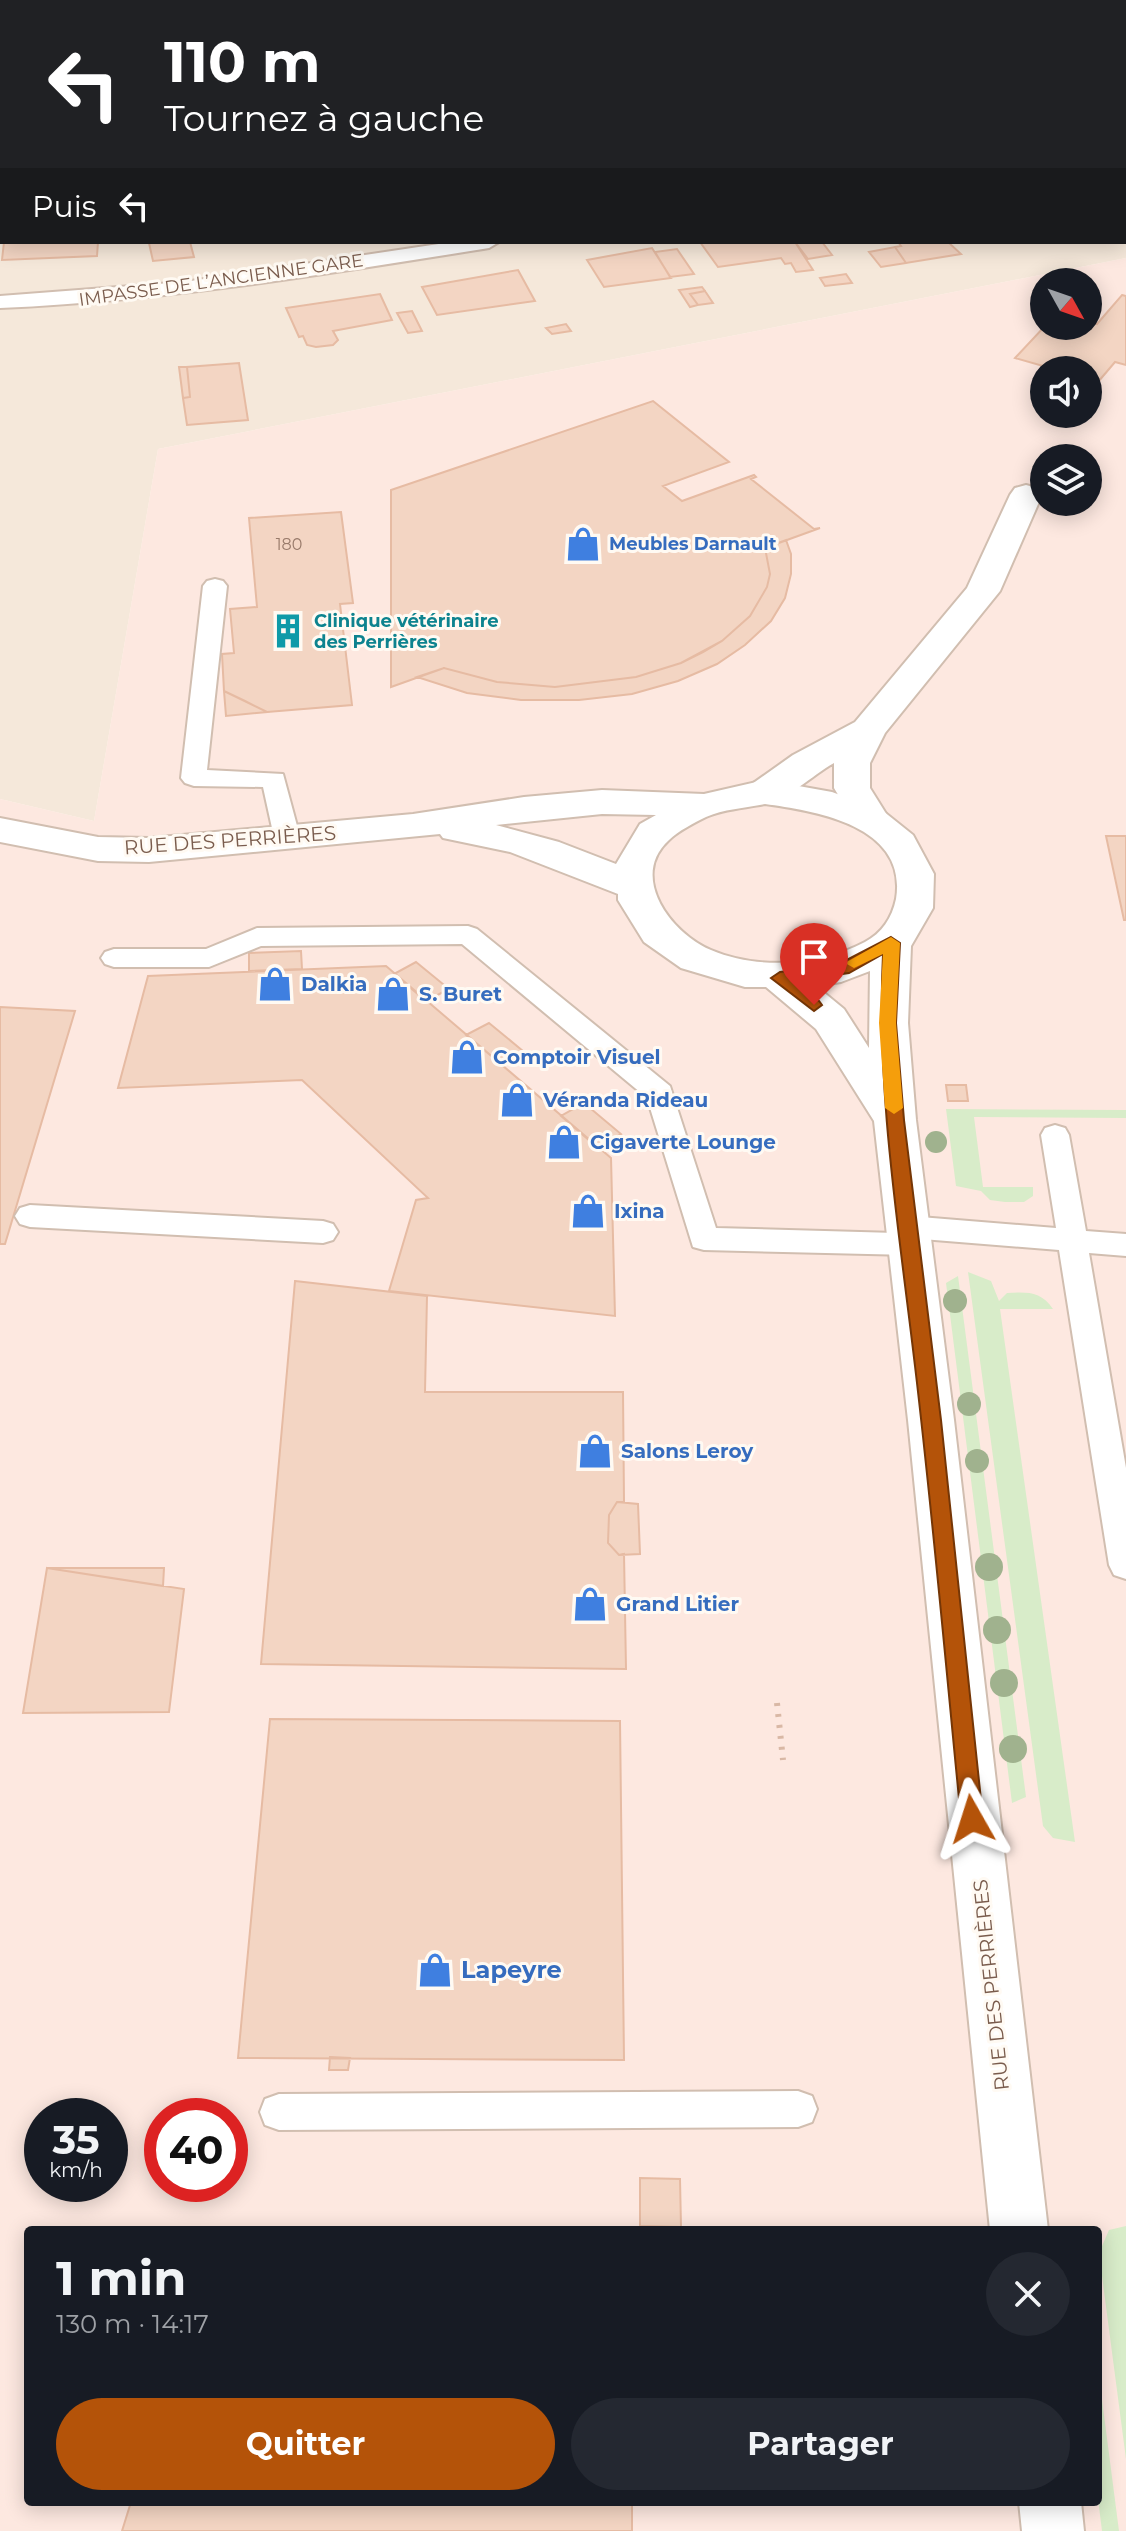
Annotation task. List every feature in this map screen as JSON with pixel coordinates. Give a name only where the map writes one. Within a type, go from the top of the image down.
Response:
[{"type":"street","points":[[871,820],[852,788],[852,763],[868,730],[983,591],[1026,495]]},
{"type":"street","points":[[765,792],[806,763],[868,730]]},
{"type":"street","points":[[765,792],[822,799],[871,820],[897,841],[913,866],[918,892],[911,919],[891,943],[843,969],[780,978],[735,973],[694,959],[662,938],[640,913],[631,885],[638,852],[661,824],[699,804],[731,795],[765,792]]},
{"type":"street","name":"RUE DES PERRIÈRES","points":[[0,830],[98,849],[149,850],[413,826],[524,809],[602,802],[699,804]]},
{"type":"street","name":"RUE DES PERRIÈRES","points":[[413,826],[484,834],[551,850],[631,885]]},
{"type":"street","name":"RUE DES PERRIÈRES","points":[[891,943],[888,1023],[895,1120],[1019,2226]]},
{"type":"street","name":"RUE DES PERRIÈRES","points":[[780,978],[830,1019],[895,1120]]},
{"type":"street","points":[[1050,2506],[1053,2531]]},
{"type":"lane","name":"IMPASSE DE L’ANCIENNE GARE","points":[[0,302],[64,301],[244,279],[476,244]]},
{"type":"lane","points":[[215,586],[194,778],[274,779],[287,837]]},
{"type":"lane","points":[[114,958],[209,958],[257,937],[468,935],[660,1093],[704,1239],[909,1235],[1126,1245]]},
{"type":"lane","points":[[1055,1135],[1126,1565]]},
{"type":"lane","points":[[30,1216],[323,1232]]},
{"type":"lane","points":[[279,2112],[798,2109]]},
{"type":"path","points":[[777,1703],[783,1760]]},
{"type":"shaded area","points":[[0,244],[1126,244],[1126,258],[1075,268],[1030,268],[1030,277],[158,449],[94,821],[0,799]]},
{"type":"shaded area","points":[[1126,258],[1126,2531],[0,2531],[0,799],[94,821],[158,449],[1030,277],[1030,340],[1102,340],[1102,268],[1075,268]]},
{"type":"green space","points":[[946,1109],[1126,1110],[1126,1118],[974,1117],[983,1187],[1033,1187],[1033,1196],[1024,1202],[1005,1202],[990,1200],[981,1191],[956,1186]]},
{"type":"green space","points":[[968,1272],[991,1281],[999,1301],[1007,1293],[1027,1293],[1044,1299],[1053,1309],[1000,1309],[1075,1842],[1053,1838],[1043,1826]]},
{"type":"green space","points":[[958,1276],[1026,1797],[1012,1803],[946,1283]]},
{"type":"green space","points":[[1126,2226],[1126,2459],[1102,2276],[1102,2246],[1109,2230]]},
{"type":"green space","points":[[1102,2400],[1119,2531],[1102,2531],[1099,2506],[1102,2506]]},
{"type":"building","points":[[4,244],[98,244],[97,256],[2,260]]},
{"type":"building","points":[[149,244],[191,244],[194,257],[153,261]]},
{"type":"building","points":[[701,244],[796,244],[813,270],[796,272],[791,263],[785,264],[781,258],[718,267]]},
{"type":"building","points":[[797,244],[824,244],[832,255],[808,259]]},
{"type":"building","points":[[900,244],[950,244],[961,254],[906,263],[895,247],[901,246]]},
{"type":"building","points":[[895,247],[906,263],[881,267],[869,252]]},
{"type":"building","points":[[652,248],[671,278],[604,287],[587,260]]},
{"type":"building","points":[[677,249],[694,274],[670,277],[655,252]]},
{"type":"building","points":[[518,270],[535,301],[437,315],[422,287]]},
{"type":"building","points":[[846,274],[852,283],[825,286],[820,278]]},
{"type":"building","points":[[702,287],[705,291],[690,294],[698,305],[690,307],[679,290]]},
{"type":"building","points":[[705,291],[713,303],[698,305],[690,294]]},
{"type":"building","points":[[380,294],[392,320],[333,331],[338,340],[333,345],[307,345],[303,336],[299,337],[286,308]]},
{"type":"building","points":[[1122,295],[1126,296],[1126,365],[1115,362],[1102,377],[1102,356],[1030,356],[1030,362],[1015,358],[1032,340],[1102,340],[1102,318]]},
{"type":"building","points":[[412,311],[422,331],[408,333],[397,313]]},
{"type":"building","points":[[566,324],[571,331],[552,334],[546,328]]},
{"type":"building","points":[[239,363],[248,420],[187,425],[183,398],[190,397],[187,367]]},
{"type":"building","points":[[179,367],[187,367],[190,397],[183,398]]},
{"type":"building","name":"Meubles Darnault","points":[[653,401],[729,462],[663,486],[682,501],[754,475],[756,477],[751,479],[814,529],[820,528],[765,548],[770,574],[767,587],[750,616],[722,641],[703,652],[681,663],[636,677],[555,687],[497,682],[444,668],[391,687],[391,490]]},
{"type":"building","name":"Clinique vétérinaire des Perrières","points":[[341,512],[353,603],[340,604],[352,705],[267,712],[224,691],[222,654],[234,653],[230,609],[257,607],[249,518]]},
{"type":"building","points":[[786,540],[791,554],[791,574],[785,598],[771,621],[745,645],[717,664],[678,681],[632,694],[579,700],[521,700],[467,693],[417,677],[444,668],[497,682],[555,687],[636,677],[681,663],[722,641],[750,616],[767,587],[770,574],[765,548]]},
{"type":"building","points":[[224,691],[245,701],[267,712],[226,716]]},
{"type":"building","points":[[1106,836],[1126,836],[1126,920],[1124,920]]},
{"type":"building","points":[[301,951],[302,969],[249,971],[249,953]]},
{"type":"building","points":[[416,962],[449,989],[426,1001],[394,974]]},
{"type":"building","points":[[386,966],[611,1158],[615,1316],[389,1291],[416,1200],[428,1198],[302,1080],[118,1088],[148,976]]},
{"type":"building","points":[[0,1007],[75,1011],[5,1244],[0,1244]]},
{"type":"building","points":[[489,1023],[523,1051],[501,1064],[466,1035]]},
{"type":"building","points":[[946,1085],[966,1085],[968,1101],[948,1101]]},
{"type":"building","points":[[584,1103],[621,1134],[598,1148],[561,1116]]},
{"type":"building","points":[[295,1281],[427,1296],[425,1392],[623,1392],[624,1502],[617,1502],[609,1515],[608,1543],[619,1555],[624,1554],[626,1669],[261,1664]]},
{"type":"building","points":[[617,1502],[638,1504],[640,1554],[619,1555],[608,1543],[609,1515]]},
{"type":"building","points":[[47,1568],[164,1568],[163,1586]]},
{"type":"building","points":[[47,1568],[184,1589],[169,1712],[23,1713]]},
{"type":"building","name":"Lapeyre","points":[[270,1719],[620,1721],[624,2060],[238,2058]]},
{"type":"building","points":[[330,2057],[350,2058],[348,2070],[329,2070]]},
{"type":"building","points":[[640,2178],[680,2179],[681,2226],[640,2226]]},
{"type":"building","points":[[130,2506],[632,2506],[632,2531],[122,2531]]},
{"type":"slow traffic","points":[[854,963],[891,943],[888,1023],[894,1108]]},
{"type":"place","name":"Meubles Darnault","points":[[583,544]]},
{"type":"place","name":"Clinique vétérinaire des Perrières","points":[[288,631]]},
{"type":"place","name":"Dalkia","points":[[275,984]]},
{"type":"place","name":"S. Buret","points":[[393,994]]},
{"type":"place","name":"Comptoir Visuel","points":[[467,1057]]},
{"type":"place","name":"Véranda Rideau","points":[[517,1100]]},
{"type":"place","name":"Cigaverte Lounge","points":[[564,1142]]},
{"type":"place","name":"Ixina","points":[[588,1211]]},
{"type":"place","name":"Salons Leroy","points":[[595,1451]]},
{"type":"place","name":"Grand Litier","points":[[590,1604]]},
{"type":"place","name":"Lapeyre","points":[[435,1970]]},
{"type":"route","points":[[814,1005],[780,978],[843,969],[891,943],[888,1023],[895,1120],[931,1420],[972,1819]]}]
